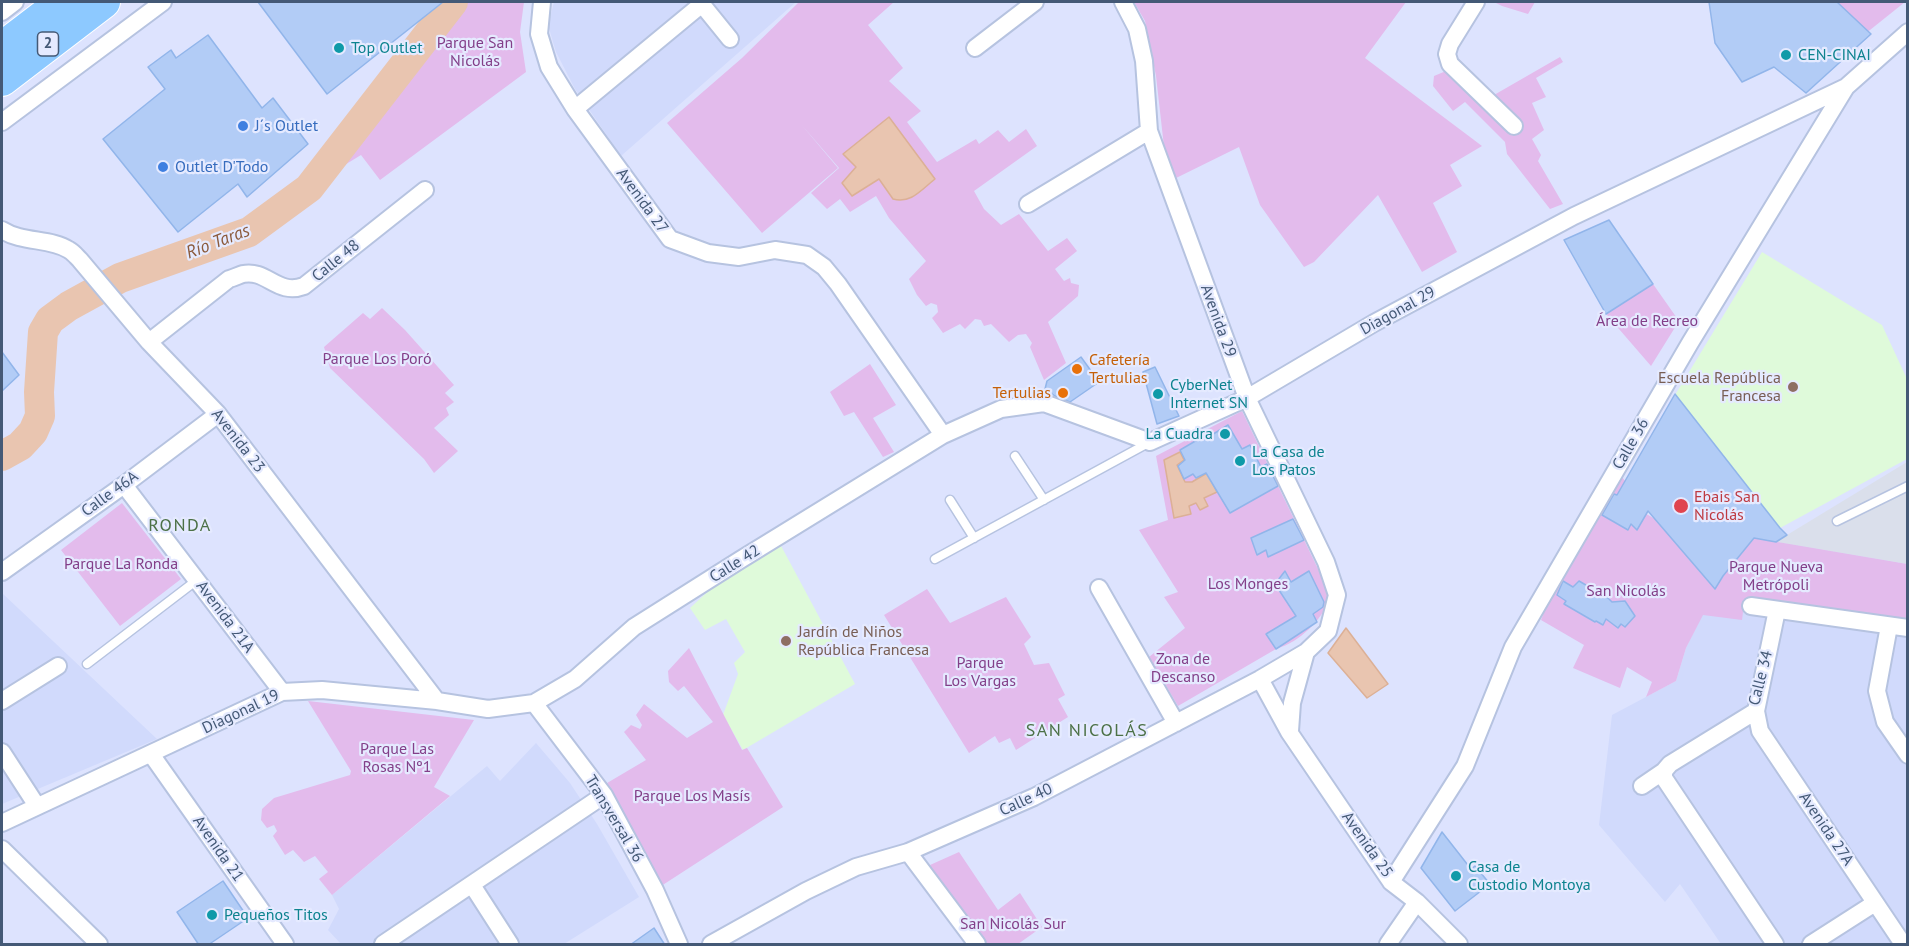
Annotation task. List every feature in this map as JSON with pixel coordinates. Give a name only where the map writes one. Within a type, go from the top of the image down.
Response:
[{"type":"highway","name":"2","points":[[2,48],[62,2]]},
{"type":"highway","name":"2","points":[[2,80],[99,5]]},
{"type":"street","points":[[2,12],[15,2]]},
{"type":"street","points":[[2,122],[163,2]]},
{"type":"street","name":"Avenida 27","points":[[542,2],[539,34],[549,67],[575,109],[670,239],[708,253],[739,256],[775,250],[807,255],[824,267],[943,435]]},
{"type":"street","points":[[975,48],[1035,2]]},
{"type":"street","name":"Avenida 29","points":[[1123,2],[1137,29],[1144,61],[1149,131],[1247,398],[1326,562],[1337,594],[1328,631]]},
{"type":"street","points":[[1476,2],[1450,44],[1447,54],[1450,64],[1514,126]]},
{"type":"street","points":[[575,109],[701,3],[730,39]]},
{"type":"street","name":"Calle 36","points":[[1391,882],[1465,766],[1519,638],[1690,343],[1846,87],[1908,32]]},
{"type":"street","name":"Diagonal 29","points":[[1150,442],[1247,398],[1374,322],[1574,216],[1846,87]]},
{"type":"street","points":[[1028,204],[1149,131]]},
{"type":"street","name":"Calle 48","points":[[149,342],[229,279],[252,273],[285,289],[293,290],[304,286],[424,190]]},
{"type":"street","name":"Avenida 23","points":[[2,230],[24,240],[54,244],[69,249],[80,260],[149,342],[218,414],[437,701]]},
{"type":"street","points":[[943,435],[1002,409],[1044,403],[1150,442]]},
{"type":"street","name":"Calle 46A","points":[[2,572],[124,485],[218,414]]},
{"type":"street","name":"Calle 42","points":[[534,703],[575,680],[634,627],[943,435]]},
{"type":"street","name":"Avenida 21A","points":[[124,485],[282,692]]},
{"type":"street","points":[[1099,588],[1176,723]]},
{"type":"street","points":[[1751,606],[1908,628]]},
{"type":"street","name":"Calle 34","points":[[1642,786],[1670,764],[1756,711],[1777,610]]},
{"type":"street","points":[[1889,626],[1877,691],[1885,722],[1908,755]]},
{"type":"street","name":"Calle 40","points":[[711,945],[806,891],[856,867],[908,852],[1034,797],[1260,679],[1306,652],[1328,631]]},
{"type":"street","points":[[1289,732],[1292,703],[1306,652]]},
{"type":"street","points":[[2,701],[58,666]]},
{"type":"street","name":"Avenida 25","points":[[1260,679],[1289,732],[1391,882],[1417,902],[1459,945]]},
{"type":"street","name":"Diagonal 19","points":[[2,823],[282,692],[322,690],[437,701],[488,709],[534,703]]},
{"type":"street","name":"Transversal 36","points":[[534,703],[604,795],[655,890],[679,945]]},
{"type":"street","name":"Avenida 27A","points":[[1756,711],[1760,730],[1903,945]]},
{"type":"street","points":[[2,752],[37,806]]},
{"type":"street","name":"Avenida 21","points":[[151,754],[285,945]]},
{"type":"street","points":[[1664,771],[1664,778],[1774,945]]},
{"type":"street","points":[[383,945],[604,795]]},
{"type":"street","points":[[2,849],[99,945]]},
{"type":"street","points":[[908,852],[977,945]]},
{"type":"street","points":[[472,885],[510,945]]},
{"type":"street","points":[[1388,945],[1417,902]]},
{"type":"street","points":[[1811,945],[1875,903]]},
{"type":"lane","points":[[934,559],[1150,442]]},
{"type":"lane","points":[[1016,456],[1044,500]]},
{"type":"lane","points":[[1837,521],[1908,486]]},
{"type":"lane","points":[[950,501],[974,538]]},
{"type":"lane","points":[[87,664],[197,580]]},
{"type":"shaded area","points":[[554,2],[796,2],[621,156],[575,89],[556,52],[548,25]]},
{"type":"shaded area","points":[[889,117],[935,179],[916,195],[905,200],[893,199],[879,179],[852,196],[842,183],[856,167],[843,154]]},
{"type":"shaded area","name":"Escuela República Francesa","points":[[1762,252],[1882,325],[1907,379],[1907,459],[1780,528],[1675,395]]},
{"type":"shaded area","points":[[1180,452],[1184,460],[1177,465],[1185,482],[1192,482],[1207,473],[1217,492],[1204,498],[1208,506],[1200,510],[1196,503],[1189,506],[1191,514],[1174,518],[1164,460]]},
{"type":"shaded area","points":[[1907,462],[1907,564],[1776,542],[1787,535]]},
{"type":"shaded area","points":[[1754,538],[1907,564],[1907,944],[1721,944],[1680,884],[1665,902],[1599,825],[1612,715],[1676,681],[1686,648],[1711,597],[1723,576]]},
{"type":"shaded area","name":"Jardín de Niños República Francesa","points":[[779,542],[855,684],[743,750],[723,715],[738,674],[734,663],[745,652],[726,619],[705,630],[690,608],[715,585]]},
{"type":"shaded area","points":[[2,593],[157,739],[2,804]]},
{"type":"shaded area","points":[[1346,628],[1388,684],[1367,698],[1328,653]]},
{"type":"shaded area","points":[[536,743],[570,783],[597,824],[639,897],[564,944],[341,944],[328,930],[339,909],[332,895],[487,766],[500,781]]},
{"type":"green space","name":"Parque San Nicolás","points":[[455,2],[524,2],[520,32],[526,72],[380,180],[361,155],[343,166],[334,158]]},
{"type":"green space","points":[[799,2],[894,2],[868,25],[903,68],[889,81],[921,111],[907,122],[937,162],[976,139],[979,144],[998,130],[1009,142],[1026,129],[1037,146],[974,191],[984,209],[1001,225],[1019,214],[1048,251],[1067,238],[1077,251],[1055,269],[1064,281],[1070,278],[1071,283],[1079,285],[1078,296],[1048,322],[1066,363],[1044,380],[1030,347],[1032,343],[1026,334],[1018,335],[1009,342],[991,324],[984,326],[981,320],[975,319],[965,329],[960,324],[943,333],[932,318],[938,312],[937,305],[931,303],[926,306],[909,279],[926,261],[889,218],[876,196],[850,212],[840,199],[827,209],[811,193],[839,168],[800,123],[838,168],[762,233],[667,123],[742,58]]},
{"type":"green space","points":[[1134,2],[1406,2],[1365,58],[1482,146],[1450,165],[1462,186],[1433,203],[1457,252],[1422,272],[1378,195],[1314,262],[1304,267],[1260,205],[1239,147],[1168,182],[1156,76],[1145,21]]},
{"type":"green space","points":[[1494,2],[1535,2],[1528,14]]},
{"type":"green space","points":[[1831,2],[1905,2],[1860,38]]},
{"type":"green space","points":[[1560,57],[1563,62],[1536,78],[1546,97],[1532,103],[1544,130],[1532,139],[1541,155],[1538,161],[1563,204],[1550,209],[1507,154],[1505,142],[1465,102],[1453,111],[1433,86],[1434,76],[1446,71],[1468,91],[1494,95]]},
{"type":"green space","name":"Área de Recreo","points":[[1653,284],[1679,321],[1651,366],[1606,314]]},
{"type":"green space","name":"Parque Los Poró","points":[[382,308],[454,385],[445,393],[454,402],[446,408],[449,415],[434,428],[458,451],[434,473],[424,459],[330,368],[324,347],[363,313],[370,319]]},
{"type":"green space","points":[[870,364],[896,405],[873,418],[894,452],[883,457],[854,412],[844,416],[830,392]]},
{"type":"green space","name":"Los Monges","points":[[1242,411],[1332,598],[1309,629],[1294,641],[1276,649],[1178,706],[1149,657],[1185,628],[1164,597],[1178,592],[1139,530],[1168,520],[1156,456]]},
{"type":"green space","name":"San Nicolás","points":[[1620,474],[1648,500],[1643,512],[1655,519],[1715,589],[1754,538],[1907,564],[1907,628],[1744,604],[1742,620],[1703,615],[1686,648],[1676,681],[1646,697],[1652,682],[1627,667],[1620,688],[1573,668],[1584,645],[1541,620],[1564,560]]},
{"type":"green space","name":"Parque La Ronda","points":[[122,503],[181,579],[120,626],[61,550]]},
{"type":"green space","name":"Parque Los Vargas","points":[[927,589],[950,623],[1006,597],[1031,637],[1024,644],[1034,665],[1049,663],[1065,695],[1058,699],[1068,717],[1016,750],[1010,738],[999,743],[995,736],[969,753],[884,615]]},
{"type":"green space","name":"Parque Los Masís","points":[[689,648],[742,750],[747,748],[783,807],[655,890],[602,786],[646,760],[624,732],[631,725],[640,729],[642,725],[636,715],[644,704],[687,738],[713,722],[684,686],[678,691],[669,682],[668,671]]},
{"type":"green space","name":"Parque Las Rosas Nº1","points":[[308,701],[474,720],[434,787],[450,796],[332,895],[319,879],[328,872],[315,856],[304,862],[293,850],[285,855],[273,836],[277,831],[274,825],[267,828],[261,820],[262,809],[274,798],[350,775],[351,771]]},
{"type":"green space","name":"San Nicolás Sur","points":[[959,852],[998,910],[1020,893],[1042,927],[1018,944],[983,944],[944,893],[930,865]]},
{"type":"building","name":"Top Outlet","points":[[258,2],[443,2],[327,94]]},
{"type":"building","name":"CEN-CINAI","points":[[1709,2],[1837,2],[1871,34],[1806,93],[1774,67],[1742,82],[1715,43]]},
{"type":"building","points":[[208,35],[262,108],[273,98],[308,144],[247,197],[238,184],[178,232],[103,139],[165,89],[148,67],[171,50],[176,58]]},
{"type":"building","points":[[1609,220],[1653,284],[1606,314],[1564,240]]},
{"type":"building","points":[[2,352],[19,375],[2,391]]},
{"type":"building","name":"Cafetería Tertulias","points":[[1081,357],[1099,382],[1070,402],[1045,389],[1047,381]]},
{"type":"building","name":"CyberNet Internet SN","points":[[1155,367],[1179,416],[1157,424],[1143,372]]},
{"type":"building","points":[[1675,394],[1787,535],[1776,542],[1754,538],[1715,589],[1648,511],[1637,530],[1631,524],[1628,530],[1602,515],[1614,494],[1617,495]]},
{"type":"building","points":[[1228,425],[1242,449],[1250,445],[1261,467],[1267,464],[1278,486],[1230,513],[1206,473],[1196,478],[1193,474],[1184,479],[1178,466],[1185,460],[1180,450]]},
{"type":"building","points":[[1293,519],[1304,540],[1268,557],[1266,550],[1257,555],[1251,538]]},
{"type":"building","points":[[1285,571],[1291,582],[1309,571],[1324,602],[1323,607],[1313,614],[1317,622],[1276,649],[1266,634],[1296,616],[1275,584]]},
{"type":"building","points":[[1563,581],[1573,587],[1579,581],[1612,602],[1625,601],[1635,616],[1625,627],[1621,624],[1618,628],[1606,619],[1603,625],[1595,622],[1564,604],[1566,601],[1557,595]]},
{"type":"building","name":"Casa de Custodio Montoya","points":[[1442,832],[1471,869],[1475,866],[1490,884],[1455,911],[1421,868]]},
{"type":"building","name":"Pequeños Titos","points":[[223,881],[248,918],[208,945],[199,945],[177,912]]},
{"type":"building","points":[[654,928],[665,945],[630,945]]},
{"type":"waterway","name":"Río Taras","points":[[2,456],[20,446],[33,432],[40,416],[39,392],[43,332],[50,320],[69,306],[120,278],[249,232],[309,188],[453,2]]},
{"type":"place","name":"Top Outlet","points":[[339,48]]},
{"type":"place","name":"CEN-CINAI","points":[[1786,55]]},
{"type":"place","name":"J´s Outlet","points":[[243,126]]},
{"type":"place","name":"Outlet D'Todo","points":[[163,167]]},
{"type":"place","name":"Cafetería Tertulias","points":[[1077,369]]},
{"type":"place","name":"Escuela República Francesa","points":[[1793,387]]},
{"type":"place","name":"Tertulias","points":[[1063,393]]},
{"type":"place","name":"CyberNet Internet SN","points":[[1158,394]]},
{"type":"place","name":"La Cuadra","points":[[1225,434]]},
{"type":"place","name":"La Casa de Los Patos","points":[[1240,461]]},
{"type":"place","name":"Ebais San Nicolás","points":[[1681,506]]},
{"type":"place","name":"Jardín de Niños República Francesa","points":[[786,641]]},
{"type":"place","name":"Casa de Custodio Montoya","points":[[1456,876]]},
{"type":"place","name":"Pequeños Titos","points":[[212,915]]},
{"type":"district","name":"RONDA","points":[[180,526]]},
{"type":"district","name":"SAN NICOLÁS","points":[[1087,731]]},
{"type":"park label","name":"Parque Nueva Metrópoli","points":[[1776,576]]},
{"type":"park label","name":"Zona de Descanso","points":[[1183,668]]}]
